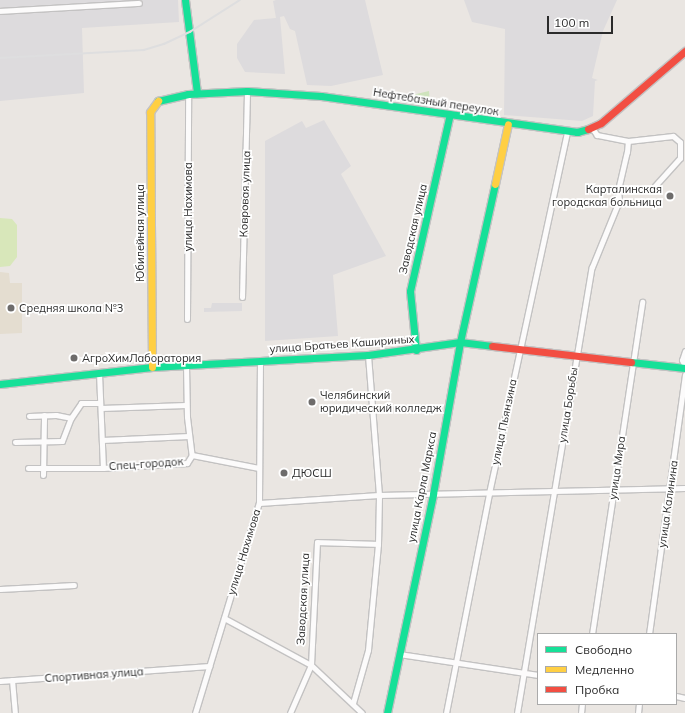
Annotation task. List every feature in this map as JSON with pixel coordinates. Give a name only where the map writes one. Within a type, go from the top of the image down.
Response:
[{"type":"main road","points":[[186,0],[197,93]]},
{"type":"main road","points":[[592,128],[685,51]]},
{"type":"main road","name":"Нефтебазный переулок","points":[[157,102],[188,94],[247,91],[321,96],[450,114],[508,124],[567,131],[592,128]]},
{"type":"main road","name":"Юбилейная улица","points":[[152,367],[150,112],[157,102]]},
{"type":"main road","name":"Заводская улица","points":[[416,350],[410,291],[450,114]]},
{"type":"main road","name":"улица Карла Маркса","points":[[387,713],[433,494],[460,342],[508,124]]},
{"type":"main road","name":"улица Братьев Кашириных","points":[[0,384],[152,367],[368,355],[416,350],[460,342],[632,363],[685,367]]},
{"type":"street","points":[[0,11],[139,2]]},
{"type":"street","name":"Ковровая улица","points":[[242,297],[247,91]]},
{"type":"street","name":"улица Нахимова","points":[[188,94],[188,319]]},
{"type":"street","points":[[592,128],[597,135],[628,141],[673,136],[680,142],[680,158],[655,186]]},
{"type":"street","name":"улица Пьянзина","points":[[446,713],[489,493],[567,131]]},
{"type":"street","name":"улица Борьбы","points":[[517,713],[592,268],[619,201],[618,190],[628,141]]},
{"type":"street","name":"улица Мира","points":[[592,633],[642,302]]},
{"type":"street","points":[[685,351],[682,360],[685,367]]},
{"type":"street","points":[[353,703],[368,650],[378,544],[379,495],[368,355]]},
{"type":"street","name":"улица Нахимова","points":[[195,713],[259,503],[260,361]]},
{"type":"street","points":[[186,365],[186,405],[192,455]]},
{"type":"street","points":[[99,373],[103,468]]},
{"type":"street","name":"улица Калинина","points":[[649,633],[671,489],[685,374]]},
{"type":"street","points":[[15,442],[62,441],[71,418],[81,403],[100,406],[186,405]]},
{"type":"street","points":[[29,416],[44,415],[71,418]]},
{"type":"street","points":[[43,476],[44,415]]},
{"type":"street","points":[[102,440],[189,436]]},
{"type":"street","name":"Спец-городок","points":[[28,468],[103,468],[187,463],[192,455],[259,468]]},
{"type":"street","points":[[259,503],[379,495],[685,488]]},
{"type":"street","name":"Заводская улица","points":[[290,713],[311,665],[317,542],[378,544]]},
{"type":"street","points":[[0,589],[74,585]]},
{"type":"street","points":[[224,618],[311,665],[362,713]]},
{"type":"street","points":[[399,654],[537,675]]},
{"type":"street","name":"Спортивная улица","points":[[0,681],[209,666]]},
{"type":"street","points":[[12,680],[15,713]]},
{"type":"shaded area","points":[[0,0],[178,0],[179,22],[82,28],[84,93],[0,101]]},
{"type":"shaded area","points":[[365,0],[383,75],[331,86],[307,85],[295,31],[290,29],[284,16],[280,17],[285,74],[245,72],[237,58],[237,44],[254,20],[276,18],[273,1]]},
{"type":"shaded area","points":[[464,0],[617,0],[603,31],[592,78],[598,80],[595,81],[593,116],[582,121],[504,115],[505,29],[472,22]]},
{"type":"shaded area","points":[[324,120],[351,166],[341,174],[386,256],[333,275],[338,336],[265,341],[265,141],[302,121],[306,128]]},
{"type":"shaded area","name":"Средняя школа №3","points":[[0,272],[9,273],[10,283],[22,283],[22,333],[0,334]]},
{"type":"shaded area","points":[[212,303],[242,303],[242,311],[204,312],[204,308],[211,308]]},
{"type":"green space","points":[[429,91],[430,103],[407,100],[408,96]]},
{"type":"green space","points":[[0,218],[12,219],[17,225],[17,257],[10,266],[0,267]]},
{"type":"railway","points":[[0,58],[144,50],[164,44],[190,32],[240,0]]},
{"type":"traffic: fast","points":[[185,0],[197,93]]},
{"type":"traffic: fast","points":[[158,101],[188,94],[247,91],[321,96],[577,132],[588,129]]},
{"type":"traffic: fast","points":[[416,350],[410,291],[450,114]]},
{"type":"traffic: fast","points":[[387,713],[433,494],[460,342],[495,184]]},
{"type":"traffic: fast","points":[[0,384],[152,367],[368,355],[460,342],[492,346]]},
{"type":"traffic: fast","points":[[631,362],[685,368]]},
{"type":"traffic: slow","points":[[152,367],[150,112],[158,101]]},
{"type":"traffic: slow","points":[[495,184],[508,124]]},
{"type":"traffic: jam","points":[[588,129],[601,123],[685,51]]},
{"type":"traffic: jam","points":[[492,346],[631,362]]},
{"type":"place","name":"Карталинская городская больница","points":[[670,196]]},
{"type":"place","name":"Средняя школа №3","points":[[11,308]]},
{"type":"place","name":"АгроХимЛаборатория","points":[[74,358]]},
{"type":"place","name":"Челябинский юридический колледж","points":[[312,402]]},
{"type":"place","name":"ДЮСШ","points":[[284,473]]}]
